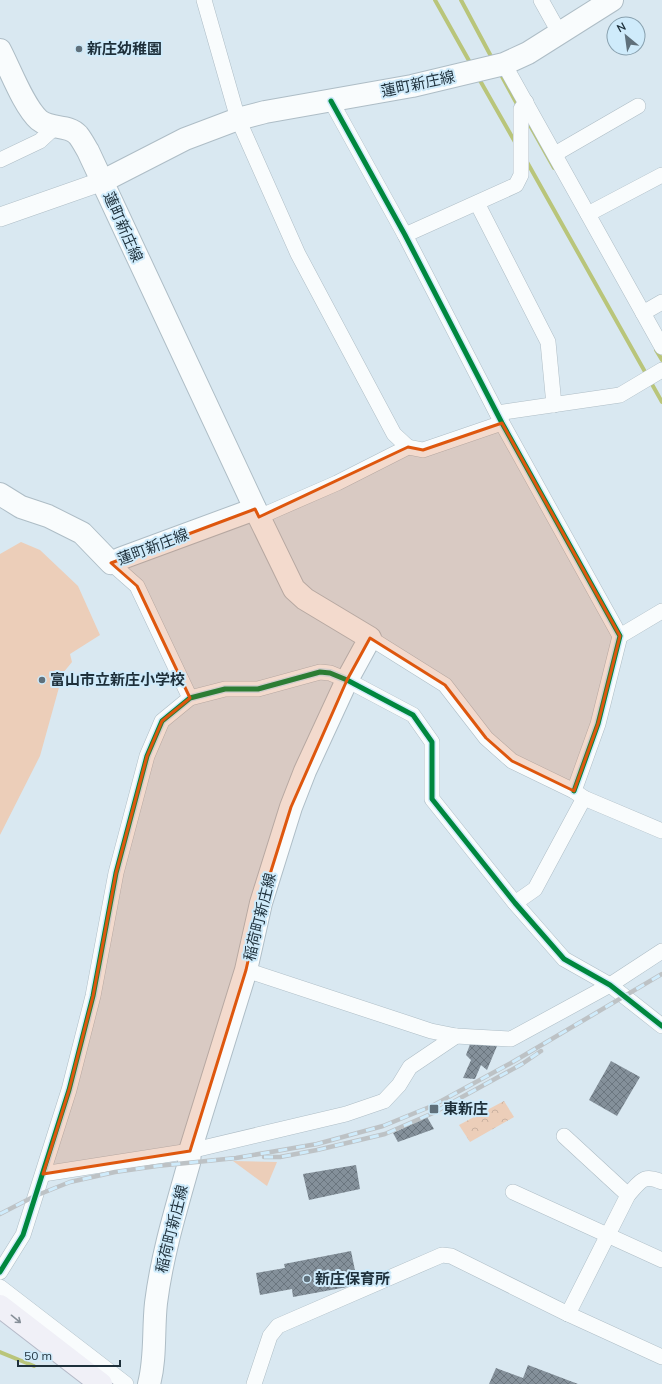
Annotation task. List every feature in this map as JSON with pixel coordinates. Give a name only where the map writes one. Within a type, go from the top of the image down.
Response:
[{"type":"main road","name":"蓮町新庄線","points":[[0,494],[21,507],[48,516],[82,533],[111,563],[257,513],[102,181],[185,139],[238,118],[412,86],[501,64],[528,53],[612,0]]},
{"type":"main road","points":[[0,50],[31,112],[41,121],[55,127],[67,128],[78,135],[102,181]]},
{"type":"main road","points":[[257,513],[294,589],[305,599],[370,638]]},
{"type":"main road","name":"稲荷町新庄線","points":[[149,1384],[152,1372],[156,1304],[164,1258],[189,1163],[190,1151],[246,970],[261,903],[291,806],[304,771],[347,680],[370,638]]},
{"type":"main road","points":[[0,1306],[29,1338],[78,1384]]},
{"type":"main road","points":[[0,1325],[29,1338],[101,1384]]},
{"type":"street","points":[[204,0],[238,118],[298,254],[394,434],[408,447],[423,450],[500,418],[554,405],[620,395],[662,370]]},
{"type":"street","points":[[541,0],[560,34]]},
{"type":"street","points":[[501,64],[526,102],[662,347]]},
{"type":"street","points":[[331,101],[405,235],[500,418],[620,636],[598,724],[578,794],[535,889],[515,902]]},
{"type":"street","points":[[405,235],[516,185],[521,175],[521,109],[526,102]]},
{"type":"street","points":[[555,154],[638,106]]},
{"type":"street","points":[[0,160],[40,141],[55,127]]},
{"type":"street","points":[[588,214],[662,175]]},
{"type":"street","points":[[0,217],[102,181]]},
{"type":"street","points":[[477,203],[548,342],[554,405]]},
{"type":"street","points":[[643,313],[662,302]]},
{"type":"street","points":[[257,513],[338,483],[408,447]]},
{"type":"street","points":[[111,563],[137,586],[190,698]]},
{"type":"street","points":[[620,636],[662,611]]},
{"type":"street","points":[[370,638],[445,685],[486,738],[512,761],[578,794],[662,831]]},
{"type":"street","points":[[0,1272],[23,1235],[34,1196],[43,1174],[69,1090],[93,996],[116,873],[147,756],[162,721],[190,698],[225,689],[258,689],[320,672],[330,673],[347,680],[413,715],[432,742],[432,799],[515,902],[564,959],[610,985],[662,1026]]},
{"type":"street","points":[[246,970],[431,1031],[456,1036],[512,1039],[610,985],[662,951]]},
{"type":"street","points":[[43,1174],[190,1151],[346,1114],[384,1101],[399,1085],[410,1067],[456,1036]]},
{"type":"street","points":[[564,1136],[628,1195]]},
{"type":"street","points":[[568,1314],[628,1195],[642,1180],[652,1178],[662,1182]]},
{"type":"street","points":[[513,1192],[662,1260]]},
{"type":"street","points":[[254,1384],[270,1336],[278,1326],[442,1255],[451,1256],[568,1314],[662,1357]]},
{"type":"street","points":[[0,1287],[126,1384]]},
{"type":"highlighted area","points":[[502,423],[620,636],[598,724],[574,791],[512,761],[486,738],[445,685],[370,638],[347,680],[291,807],[261,903],[246,970],[190,1151],[43,1174],[69,1090],[93,996],[116,873],[147,756],[162,721],[190,698],[137,586],[111,563],[255,509],[259,517],[408,447],[423,450]]},
{"type":"green space","name":"富山市立新庄小学校","points":[[21,542],[40,550],[78,586],[100,635],[70,654],[72,662],[63,673],[40,756],[0,835],[0,554]]},
{"type":"green space","points":[[504,1101],[514,1117],[470,1142],[459,1125]]},
{"type":"green space","points":[[233,1161],[277,1162],[267,1186]]},
{"type":"building","points":[[472,1039],[497,1046],[487,1070],[481,1065],[475,1079],[463,1078],[471,1060],[466,1055]]},
{"type":"building","points":[[611,1061],[640,1077],[617,1116],[589,1100]]},
{"type":"building","points":[[427,1117],[434,1129],[398,1142],[393,1133]]},
{"type":"building","points":[[356,1165],[360,1189],[309,1200],[303,1174]]},
{"type":"building","name":"新庄保育所","points":[[351,1251],[358,1285],[293,1297],[292,1289],[260,1295],[256,1273],[285,1268],[284,1264]]},
{"type":"building","points":[[528,1365],[578,1384],[489,1384],[496,1368],[523,1378]]},
{"type":"waterway","points":[[435,0],[472,66]]},
{"type":"waterway","points":[[461,0],[493,60]]},
{"type":"waterway","points":[[499,71],[518,106]]},
{"type":"waterway","points":[[478,77],[515,142]]},
{"type":"waterway","points":[[527,120],[554,168]]},
{"type":"waterway","points":[[527,162],[662,402]]},
{"type":"waterway","points":[[656,350],[662,360]]},
{"type":"waterway","points":[[0,1352],[34,1366]]},
{"type":"railway","points":[[0,1214],[35,1196],[70,1182],[115,1172],[236,1158],[317,1144],[383,1126],[432,1106],[511,1063],[662,974]]},
{"type":"railway","points":[[264,1157],[280,1157],[317,1150],[385,1134],[433,1113],[522,1064],[541,1051]]},
{"type":"cycle path","points":[[331,101],[405,235],[502,423],[620,636],[598,724],[574,791]]},
{"type":"cycle path","points":[[0,1272],[23,1235],[69,1090],[93,996],[116,873],[147,756],[162,721],[190,698],[225,689],[258,689],[320,672],[330,673],[347,680],[413,715],[432,742],[432,799],[515,903],[564,959],[610,985],[662,1026]]},
{"type":"place","name":"新庄幼稚園","points":[[79,49]]},
{"type":"place","name":"富山市立新庄小学校","points":[[42,680]]},
{"type":"place","name":"東新庄","points":[[434,1109]]},
{"type":"place","name":"新庄保育所","points":[[307,1279]]}]
